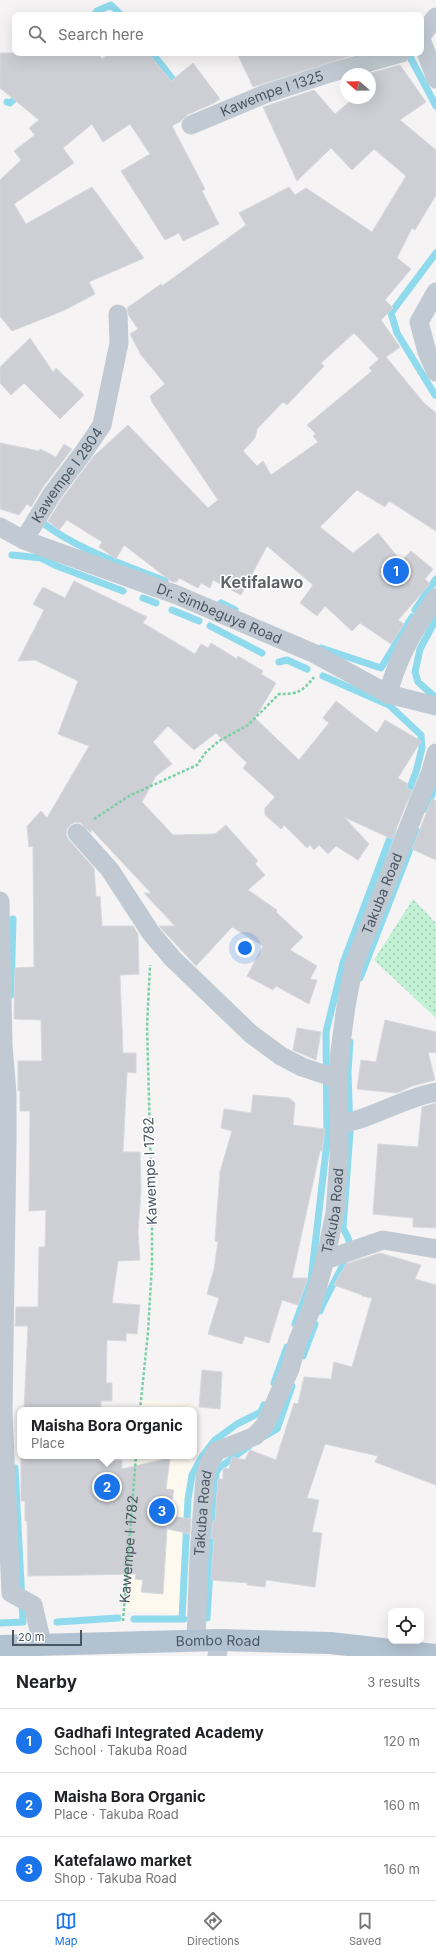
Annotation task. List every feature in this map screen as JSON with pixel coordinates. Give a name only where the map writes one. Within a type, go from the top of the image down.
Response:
[{"type":"main road","name":"Bombo Road","points":[[0,1646],[42,1643],[196,1640],[218,1648],[330,1643],[436,1655]]},
{"type":"street","points":[[424,34],[436,17]]},
{"type":"street","points":[[424,46],[436,79]]},
{"type":"street","name":"Kawempe I 1325","points":[[191,124],[272,92],[333,72],[390,56]]},
{"type":"street","points":[[436,292],[419,322],[427,352],[436,372]]},
{"type":"street","name":"Kawempe I 2804","points":[[24,540],[52,494],[102,425],[119,343],[118,314]]},
{"type":"street","name":"Dr. Simbeguya Road","points":[[0,527],[24,540],[177,595],[313,653],[388,694],[436,706]]},
{"type":"street","points":[[388,694],[394,672],[406,644],[436,598]]},
{"type":"street","name":"Takuba Road","points":[[196,1640],[199,1555],[205,1478],[209,1463],[217,1451],[255,1436],[265,1425],[290,1369],[298,1340],[311,1310],[326,1260],[335,1213],[339,1158],[338,1079],[346,1006],[354,964],[431,771],[436,753]]},
{"type":"street","points":[[77,833],[110,870],[152,933],[173,959],[250,1034],[281,1056],[302,1066],[338,1079]]},
{"type":"street","points":[[0,901],[1,1018],[7,1141],[2,1414],[11,1594],[33,1605],[42,1643]]},
{"type":"street","points":[[339,1124],[366,1117],[424,1094],[436,1092]]},
{"type":"street","points":[[326,1260],[383,1240],[436,1249]]},
{"type":"path","points":[[77,833],[103,812],[129,796],[197,765],[206,752],[219,741],[248,726],[279,694],[296,694],[306,687],[327,661]]},
{"type":"path","name":"Kawempe I 1782","points":[[140,1407],[148,1332],[152,1264],[147,1027],[152,933]]},
{"type":"path","name":"Kawempe I 1782","points":[[121,1642],[136,1459]]},
{"type":"shaded area","points":[[141,1400],[196,1404],[196,1407],[140,1407]]},
{"type":"shaded area","points":[[137,1459],[193,1459],[183,1614],[127,1611]]},
{"type":"green space","points":[[413,899],[436,923],[436,1018],[374,960]]},
{"type":"building","points":[[0,53],[12,53],[12,56],[100,56],[102,59],[106,56],[150,56],[171,81],[193,63],[220,99],[187,115],[181,121],[172,126],[205,189],[202,191],[219,224],[183,241],[179,233],[165,240],[121,171],[150,154],[130,124],[103,142],[92,124],[63,148],[74,163],[14,204],[26,224],[92,187],[144,258],[89,282],[95,294],[65,310],[12,331],[0,316],[0,180],[21,160],[14,151],[35,135],[29,128],[39,120],[0,88]]},
{"type":"building","points":[[238,56],[351,56],[253,87]]},
{"type":"building","points":[[400,65],[426,102],[400,120],[436,150],[436,195],[415,230],[412,228],[397,258],[411,269],[385,300],[393,308],[381,320],[400,347],[386,357],[424,403],[436,413],[436,531],[389,501],[385,507],[357,490],[320,527],[353,553],[378,533],[401,561],[411,551],[433,569],[425,579],[430,584],[398,620],[404,624],[391,644],[360,623],[352,631],[325,606],[317,616],[300,603],[313,585],[267,546],[241,595],[213,580],[210,588],[201,583],[198,588],[179,578],[177,582],[172,582],[124,545],[116,559],[99,547],[102,542],[67,520],[59,530],[48,521],[61,500],[94,456],[128,425],[208,508],[218,500],[152,402],[150,396],[165,384],[141,355],[130,334],[138,329],[129,316],[127,308],[161,284],[162,286],[246,225],[239,213],[289,187],[295,195],[306,188],[372,232],[406,176],[374,149],[352,170],[331,148],[297,181],[263,107],[314,90],[335,114],[347,104],[376,104],[376,72]],"holes":[[[354,333],[379,359],[369,368],[372,371],[307,425],[316,434],[313,436],[318,442],[271,475],[263,461],[257,466],[243,451],[255,438],[257,429],[283,402],[287,405],[324,366],[321,363]]]},
{"type":"building","points":[[30,338],[53,372],[56,368],[84,395],[60,419],[24,383],[11,395],[0,383],[0,367]]},
{"type":"building","points":[[0,443],[39,451],[40,449],[56,457],[64,444],[72,449],[43,487],[31,507],[27,504],[19,515],[0,509]]},
{"type":"building","points":[[74,581],[147,617],[143,623],[195,654],[201,644],[208,648],[211,643],[237,659],[238,656],[263,671],[261,674],[276,683],[255,718],[299,760],[329,723],[323,718],[336,701],[377,733],[385,720],[421,741],[398,778],[408,784],[406,788],[412,790],[392,839],[344,817],[369,844],[358,860],[336,846],[328,854],[319,845],[314,850],[310,845],[307,848],[284,825],[281,829],[265,815],[265,808],[275,797],[243,768],[247,763],[216,733],[194,750],[168,726],[153,742],[172,764],[156,776],[142,802],[173,835],[215,834],[226,825],[258,861],[255,864],[265,875],[248,890],[277,910],[276,912],[303,937],[290,950],[317,966],[310,979],[317,980],[309,1004],[276,986],[273,990],[247,976],[263,946],[232,927],[196,966],[159,926],[175,926],[144,893],[151,893],[91,829],[91,833],[81,823],[75,822],[67,829],[66,835],[69,840],[94,868],[96,897],[100,896],[102,926],[133,926],[138,934],[139,974],[120,975],[123,1053],[136,1053],[136,1073],[127,1072],[123,1152],[140,1152],[141,1190],[138,1232],[140,1260],[118,1261],[112,1303],[140,1305],[137,1334],[126,1333],[126,1341],[107,1340],[106,1383],[112,1383],[112,1401],[101,1401],[101,1407],[24,1407],[28,1326],[15,1326],[16,1307],[38,1307],[39,1247],[45,1247],[46,1210],[29,1211],[30,1111],[20,1111],[20,1091],[18,1091],[18,1061],[42,1061],[41,1020],[14,1019],[15,968],[34,967],[33,846],[29,847],[27,826],[41,811],[47,818],[89,746],[58,734],[78,681],[35,660],[18,661],[44,610],[33,604],[43,587],[65,598]]},
{"type":"building","points":[[432,799],[436,801],[436,860],[412,849]]},
{"type":"building","points":[[385,1020],[436,1032],[436,1053],[428,1052],[435,1080],[412,1086],[397,1093],[357,1089],[361,1060],[376,1062]]},
{"type":"building","points":[[297,1028],[321,1032],[316,1060],[293,1050]]},
{"type":"building","points":[[253,1095],[289,1098],[295,1103],[293,1125],[325,1129],[322,1151],[320,1151],[292,1278],[308,1278],[298,1305],[282,1300],[269,1343],[245,1336],[242,1344],[208,1334],[219,1298],[207,1294],[214,1269],[218,1242],[215,1241],[220,1172],[232,1131],[221,1128],[224,1109],[251,1113]]},
{"type":"building","points":[[436,1103],[436,1228],[413,1227],[413,1218],[373,1214],[378,1144],[418,1147],[422,1107]]},
{"type":"building","points":[[380,1253],[421,1265],[415,1279],[436,1285],[436,1485],[375,1462],[378,1456],[325,1444],[307,1498],[319,1500],[312,1532],[322,1533],[315,1587],[266,1580],[265,1587],[247,1585],[248,1583],[211,1580],[214,1539],[211,1538],[213,1521],[215,1521],[218,1479],[223,1479],[223,1468],[229,1469],[232,1457],[245,1460],[250,1450],[276,1460],[294,1403],[298,1404],[304,1377],[331,1379],[334,1362],[352,1367],[372,1298],[362,1296],[334,1285],[346,1264]]},
{"type":"building","points":[[202,1370],[222,1372],[220,1409],[199,1407]]},
{"type":"building","points":[[21,1459],[122,1460],[122,1469],[170,1459],[166,1489],[174,1490],[167,1529],[163,1594],[141,1592],[143,1580],[135,1579],[136,1574],[28,1576],[27,1521],[25,1521],[25,1501],[21,1501]]},
{"type":"building","points":[[170,1516],[191,1519],[190,1534],[168,1529]]},
{"type":"waterway","points":[[96,12],[111,5],[118,12]]},
{"type":"waterway","points":[[154,56],[178,86]]},
{"type":"waterway","points":[[410,56],[436,106]]},
{"type":"waterway","points":[[7,102],[10,103],[20,94]]},
{"type":"waterway","points":[[435,395],[397,333],[391,313],[436,253]]},
{"type":"waterway","points":[[43,523],[57,533],[86,549],[165,581]]},
{"type":"waterway","points":[[12,555],[41,558],[57,566],[123,591]]},
{"type":"waterway","points":[[415,610],[436,579]]},
{"type":"waterway","points":[[143,598],[156,603]]},
{"type":"waterway","points":[[221,603],[235,610]]},
{"type":"waterway","points":[[172,610],[199,621]]},
{"type":"waterway","points":[[321,648],[381,668],[412,617]]},
{"type":"waterway","points":[[436,619],[420,649],[415,672],[418,682],[436,698]]},
{"type":"waterway","points":[[210,626],[262,653]]},
{"type":"waterway","points":[[279,662],[287,660],[307,669]]},
{"type":"waterway","points":[[323,676],[389,705],[421,735],[422,748],[416,772],[406,798]]},
{"type":"waterway","points":[[426,809],[436,785]]},
{"type":"waterway","points":[[295,1324],[311,1280],[327,1142],[326,1032],[343,963],[393,830]]},
{"type":"waterway","points":[[360,978],[417,831]]},
{"type":"waterway","points":[[11,995],[13,919]]},
{"type":"waterway","points":[[320,1311],[342,1267],[349,1242],[343,1228],[350,1132],[348,1072],[350,1042]]},
{"type":"waterway","points":[[303,1356],[315,1324]]},
{"type":"waterway","points":[[274,1383],[287,1347]]},
{"type":"waterway","points":[[263,1437],[277,1429],[292,1386]]},
{"type":"waterway","points":[[182,1618],[188,1499],[192,1475],[202,1457],[215,1440],[237,1424],[261,1412],[264,1405]]},
{"type":"waterway","points":[[207,1618],[216,1473],[219,1468],[249,1446]]},
{"type":"waterway","points":[[0,1623],[23,1622],[15,1468]]},
{"type":"waterway","points":[[57,1622],[118,1618]]},
{"type":"waterway","points":[[134,1619],[184,1619]]},
{"type":"place","name":"Gadhafi Integrated Academy","points":[[396,571]]},
{"type":"place","name":"Maisha Bora Organic","points":[[107,1487]]},
{"type":"place","name":"Katefalawo market","points":[[162,1511]]},
{"type":"district","name":"Ketifalawo","points":[[262,582]]}]
